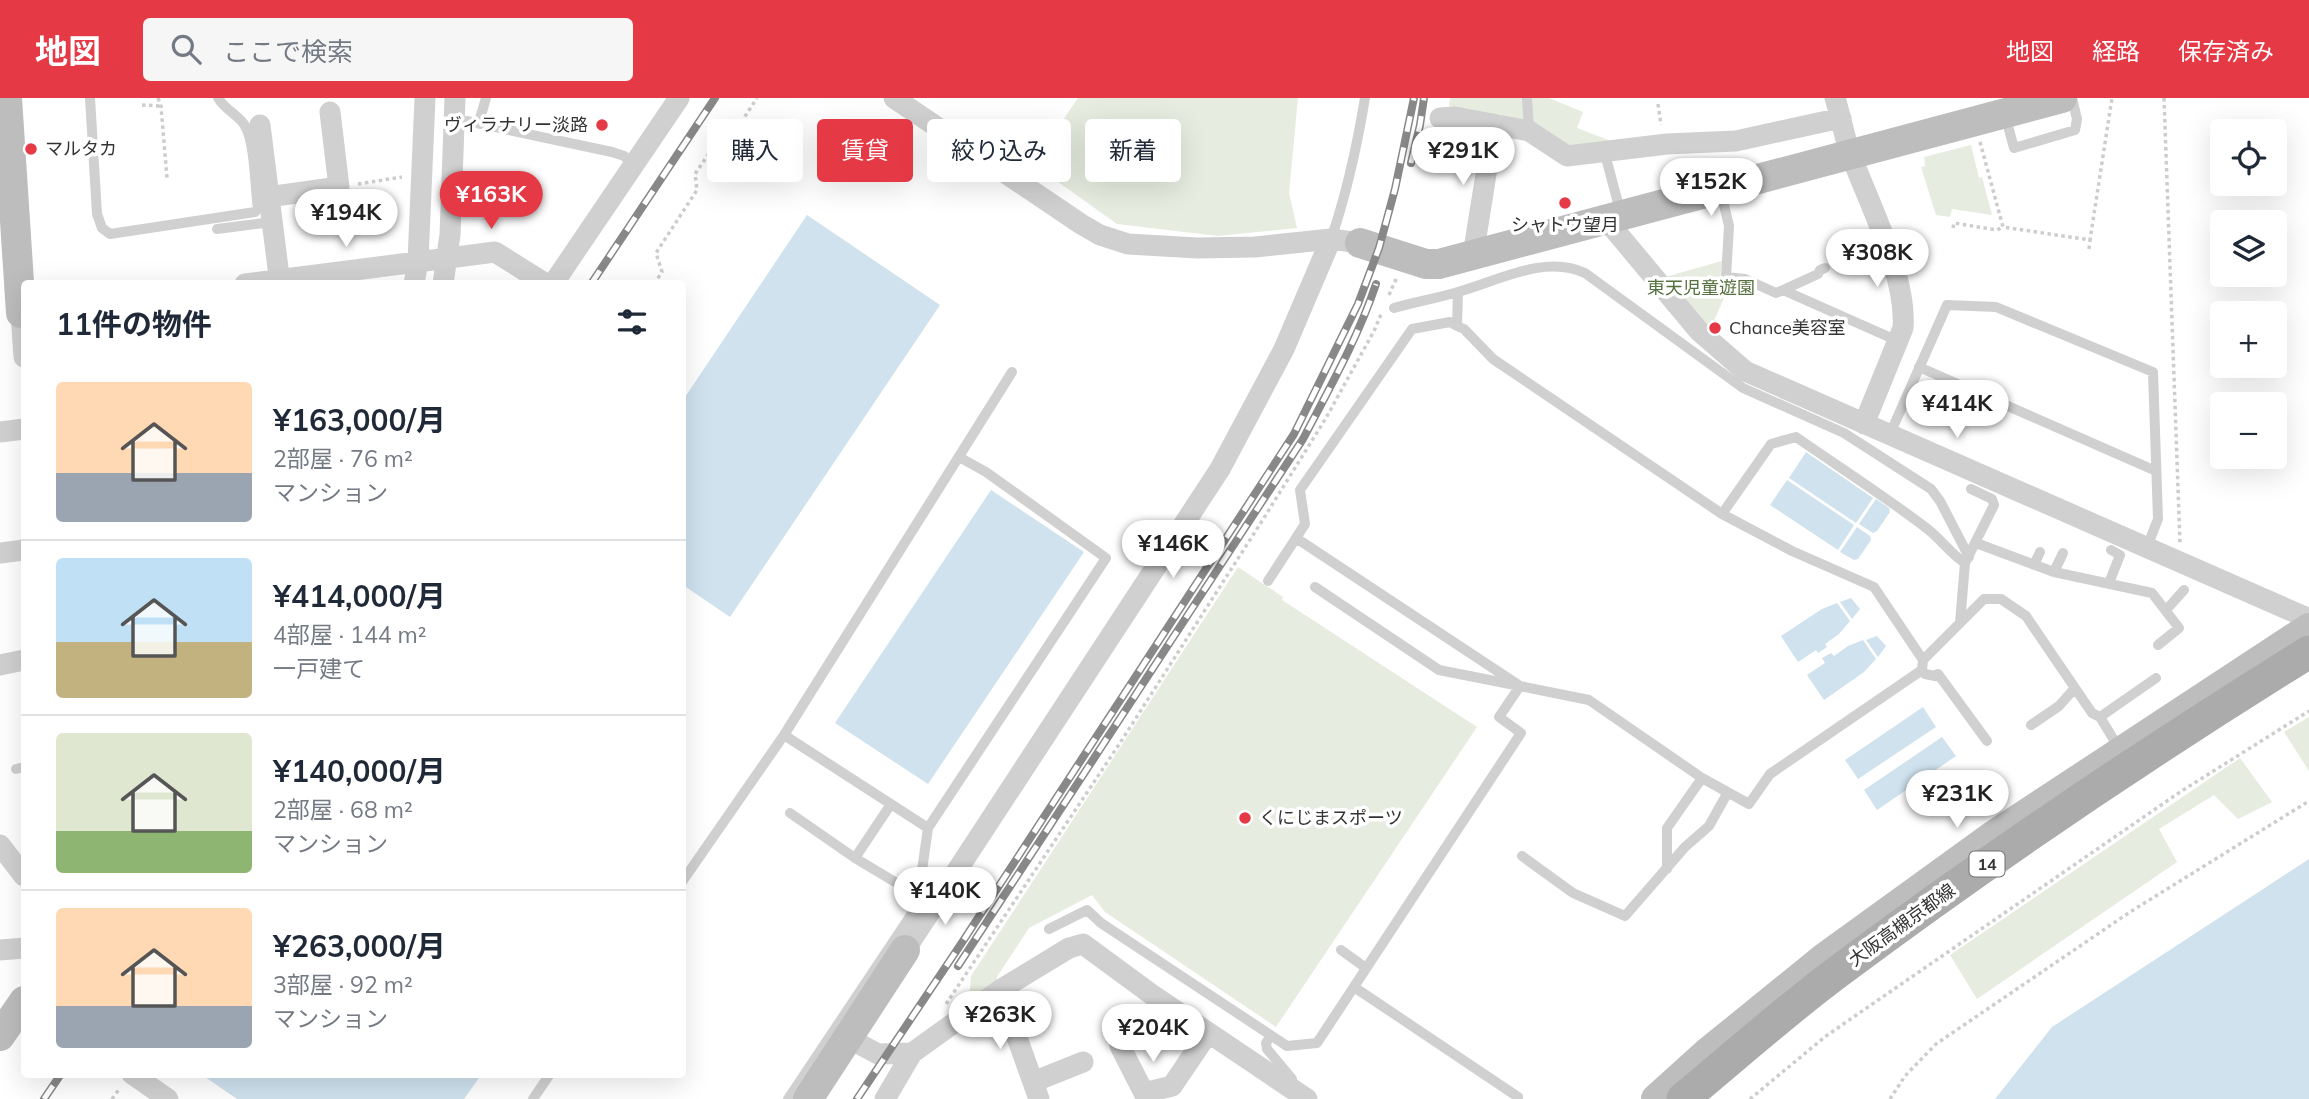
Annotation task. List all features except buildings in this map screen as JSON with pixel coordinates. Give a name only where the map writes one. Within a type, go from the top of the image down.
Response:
[{"type":"main road","name":"大阪高槻京都線","points":[[1683,1099],[1837,972],[2010,847],[2309,652]]},
{"type":"main road","name":"大阪高槻京都線","points":[[1713,1099],[1849,988],[2023,863],[2309,677]]},
{"type":"street","points":[[6,98],[6,217],[15,314],[21,343]]},
{"type":"street","points":[[444,280],[467,121],[455,98]]},
{"type":"street","points":[[556,280],[679,98]]},
{"type":"street","points":[[894,98],[1081,224],[1100,235],[1128,244],[1243,248],[1331,239],[1360,243],[1426,264],[1439,264],[1473,256],[1614,212],[1721,189],[2062,98]]},
{"type":"street","points":[[1440,118],[1455,117],[1530,131],[1567,156],[1667,144],[1736,141],[1838,108],[1851,154],[1883,236],[1902,300],[1903,328],[1864,424]]},
{"type":"street","points":[[415,280],[418,261],[424,109],[467,121]]},
{"type":"street","points":[[268,197],[339,187],[330,111]]},
{"type":"street","points":[[1473,256],[1494,124]]},
{"type":"street","points":[[260,125],[280,280]]},
{"type":"street","points":[[1614,212],[1614,228],[1699,331],[1745,371],[2305,617],[2309,623]]},
{"type":"street","points":[[808,1099],[1220,469],[1284,349],[1331,239]]},
{"type":"street","points":[[287,280],[495,252],[540,280]]},
{"type":"street","points":[[0,432],[21,429]]},
{"type":"street","points":[[0,553],[21,550]]},
{"type":"street","points":[[1656,1099],[1707,1052],[1824,958],[1994,835],[2309,628]]},
{"type":"street","points":[[0,665],[21,661]]},
{"type":"street","points":[[0,845],[21,872]]},
{"type":"street","points":[[885,1099],[912,1053],[1000,990],[1069,948],[1083,944],[1208,1033],[1303,1096]]},
{"type":"street","points":[[0,950],[21,948]]},
{"type":"street","points":[[1000,990],[1036,1090],[1083,1062]]},
{"type":"street","points":[[2,1030],[21,1005]]},
{"type":"street","points":[[1172,1008],[1160,1025],[1120,1046],[1144,1093],[1172,1086],[1208,1033]]},
{"type":"street","points":[[848,1038],[878,1054],[912,1053]]},
{"type":"street","points":[[138,1078],[168,1099]]},
{"type":"lane","points":[[90,98],[97,214],[102,228],[110,234],[229,217],[258,209],[250,142],[245,124],[218,98]]},
{"type":"lane","points":[[486,98],[467,121],[612,152],[624,156],[634,164]]},
{"type":"lane","points":[[1331,239],[1346,192],[1365,98]]},
{"type":"lane","points":[[1527,98],[1530,131]]},
{"type":"lane","points":[[2005,113],[2014,148],[2075,130],[2077,119],[2072,98]]},
{"type":"lane","points":[[1604,150],[1614,212]]},
{"type":"lane","points":[[1721,189],[1729,226],[1726,277],[1745,279],[1776,293],[1818,274],[1825,268]]},
{"type":"lane","points":[[217,229],[272,222]]},
{"type":"lane","points":[[1394,307],[1458,292],[1540,267],[1575,268],[1743,388],[1844,433],[1931,489],[1940,500],[1967,560]]},
{"type":"lane","points":[[1783,290],[1898,341]]},
{"type":"lane","points":[[1457,326],[1458,292]]},
{"type":"lane","points":[[1890,433],[1947,305],[1996,307],[2153,372],[2158,519],[2147,547]]},
{"type":"lane","points":[[1268,581],[1305,524],[1300,490],[1412,329],[1450,322],[1464,329],[1493,359],[1722,514],[1792,551],[1874,587],[1925,674],[1938,674],[1987,741]]},
{"type":"lane","points":[[1919,367],[2156,471]]},
{"type":"lane","points":[[686,876],[784,735],[1012,372]]},
{"type":"lane","points":[[1722,514],[1771,444],[1796,437],[1905,512],[1934,534],[1953,555],[1967,560]]},
{"type":"lane","points":[[788,1099],[917,906],[928,828],[1107,558],[986,472],[958,457]]},
{"type":"lane","points":[[1960,623],[1967,560],[1994,505],[1992,499],[1971,489]]},
{"type":"lane","points":[[1296,538],[1520,687]]},
{"type":"lane","points":[[1976,543],[2054,572],[2152,593],[2179,628],[2158,645]]},
{"type":"lane","points":[[2109,583],[2120,555],[2111,550]]},
{"type":"lane","points":[[2034,565],[2040,552]]},
{"type":"lane","points":[[2054,572],[2063,553]]},
{"type":"lane","points":[[1315,587],[1439,670],[1589,700],[1702,778],[1749,804],[1770,774],[1922,665],[1984,599],[2001,598],[2025,616],[2074,689],[2092,713],[2100,717],[2121,752]]},
{"type":"lane","points":[[2166,610],[2184,590]]},
{"type":"lane","points":[[2100,717],[2156,678]]},
{"type":"lane","points":[[1049,929],[1087,910],[1101,923],[1270,1037],[1286,1046],[1317,1043],[1521,733],[1499,717],[1520,687]]},
{"type":"lane","points":[[2031,724],[2059,706],[2074,689]]},
{"type":"lane","points":[[784,735],[928,828]]},
{"type":"lane","points":[[1667,869],[1667,828],[1702,778]]},
{"type":"lane","points":[[1522,856],[1573,893],[1625,916],[1685,847],[1709,826],[1728,792]]},
{"type":"lane","points":[[855,858],[891,804]]},
{"type":"lane","points":[[790,813],[855,858],[920,897]]},
{"type":"lane","points":[[1341,950],[1366,968]]},
{"type":"lane","points":[[1354,987],[1518,1097],[1517,1099]]},
{"type":"lane","points":[[1270,1037],[1266,1043],[1267,1049],[1288,1076],[1304,1086],[1303,1096]]},
{"type":"lane","points":[[533,1099],[547,1078]]},
{"type":"path","points":[[158,98],[167,178]]},
{"type":"path","points":[[657,280],[662,272],[656,253],[697,190],[695,174],[714,146],[734,132],[757,98]]},
{"type":"path","points":[[2089,249],[2112,98]]},
{"type":"path","points":[[2164,98],[2180,562]]},
{"type":"path","points":[[1658,104],[1661,125]]},
{"type":"path","points":[[142,105],[161,106]]},
{"type":"path","points":[[1978,133],[2003,227]]},
{"type":"path","points":[[339,187],[422,176]]},
{"type":"path","points":[[1953,228],[1954,223],[1997,230],[2003,227],[2090,240]]},
{"type":"path","points":[[940,1014],[1120,743],[1305,452],[1374,331],[1405,257]]},
{"type":"path","points":[[1750,1099],[1826,1036],[2179,792],[2309,711]]},
{"type":"path","points":[[1890,1099],[1905,1076],[1936,1044],[2130,912],[2309,801]]},
{"type":"green space","points":[[1078,98],[1298,98],[1289,193],[1297,228],[1218,236],[1117,224],[1058,182],[1071,182],[1071,119],[1064,119]]},
{"type":"green space","points":[[1450,98],[1549,98],[1583,112],[1577,128],[1616,143],[1566,149],[1453,112],[1449,105]]},
{"type":"green space","points":[[1971,145],[1992,215],[1952,209],[1950,217],[1936,215],[1921,167],[1925,166],[1924,157]]},
{"type":"green space","name":"東天児童遊園","points":[[1722,261],[1720,282],[1731,282],[1710,330],[1665,277]]},
{"type":"green space","name":"くにじまスポーツ","points":[[1238,567],[1283,597],[1282,600],[1477,727],[1276,1027],[1105,912],[1092,895],[1029,928],[997,977],[997,983],[969,1004],[971,976]]},
{"type":"green space","points":[[2309,717],[2309,771],[2284,732]]},
{"type":"green space","points":[[2240,758],[2272,802],[2238,819],[2214,795],[2159,829],[2177,862],[1977,999],[1950,955]]},
{"type":"water","points":[[807,215],[940,305],[730,617],[686,587],[686,396]]},
{"type":"water","points":[[1806,452],[1873,498],[1856,523],[1789,478]]},
{"type":"water","points":[[1787,480],[1854,525],[1838,550],[1770,505]]},
{"type":"water","points":[[991,490],[1084,552],[928,784],[835,723]]},
{"type":"water","points":[[1876,499],[1889,508],[1890,512],[1873,533],[1859,524]]},
{"type":"water","points":[[1857,527],[1870,536],[1871,540],[1858,559],[1854,560],[1840,552]]},
{"type":"water","points":[[1851,598],[1860,609],[1852,619],[1840,602]]},
{"type":"water","points":[[1837,603],[1850,621],[1839,634],[1825,644],[1827,647],[1818,653],[1816,650],[1798,662],[1781,636],[1822,609]]},
{"type":"water","points":[[1877,636],[1886,646],[1878,657],[1866,640]]},
{"type":"water","points":[[1863,640],[1876,659],[1864,672],[1824,700],[1807,675],[1825,663],[1822,658],[1831,653],[1834,656]]},
{"type":"water","points":[[1923,707],[1936,727],[1858,779],[1845,760]]},
{"type":"water","points":[[1942,737],[1956,756],[1877,810],[1864,790]]},
{"type":"water","points":[[2309,859],[2309,1099],[1995,1099],[2052,1027]]},
{"type":"water","points":[[206,1078],[479,1078],[464,1099],[237,1099]]},
{"type":"railway","points":[[594,280],[715,98]]},
{"type":"railway","points":[[857,1099],[1294,434],[1358,304],[1379,248],[1395,189],[1414,98]]},
{"type":"railway","points":[[1411,163],[1424,98]]},
{"type":"railway","points":[[958,966],[1303,439],[1352,344],[1376,284]]},
{"type":"railway","points":[[44,1099],[58,1078]]},
{"type":"place","name":"ヴィラナリー淡路","points":[[602,125]]},
{"type":"place","name":"マルタカ","points":[[31,149]]},
{"type":"place","name":"シャトウ望月","points":[[1565,203]]},
{"type":"place","name":"Chance美容室","points":[[1715,328]]},
{"type":"place","name":"くにじまスポーツ","points":[[1245,818]]}]
